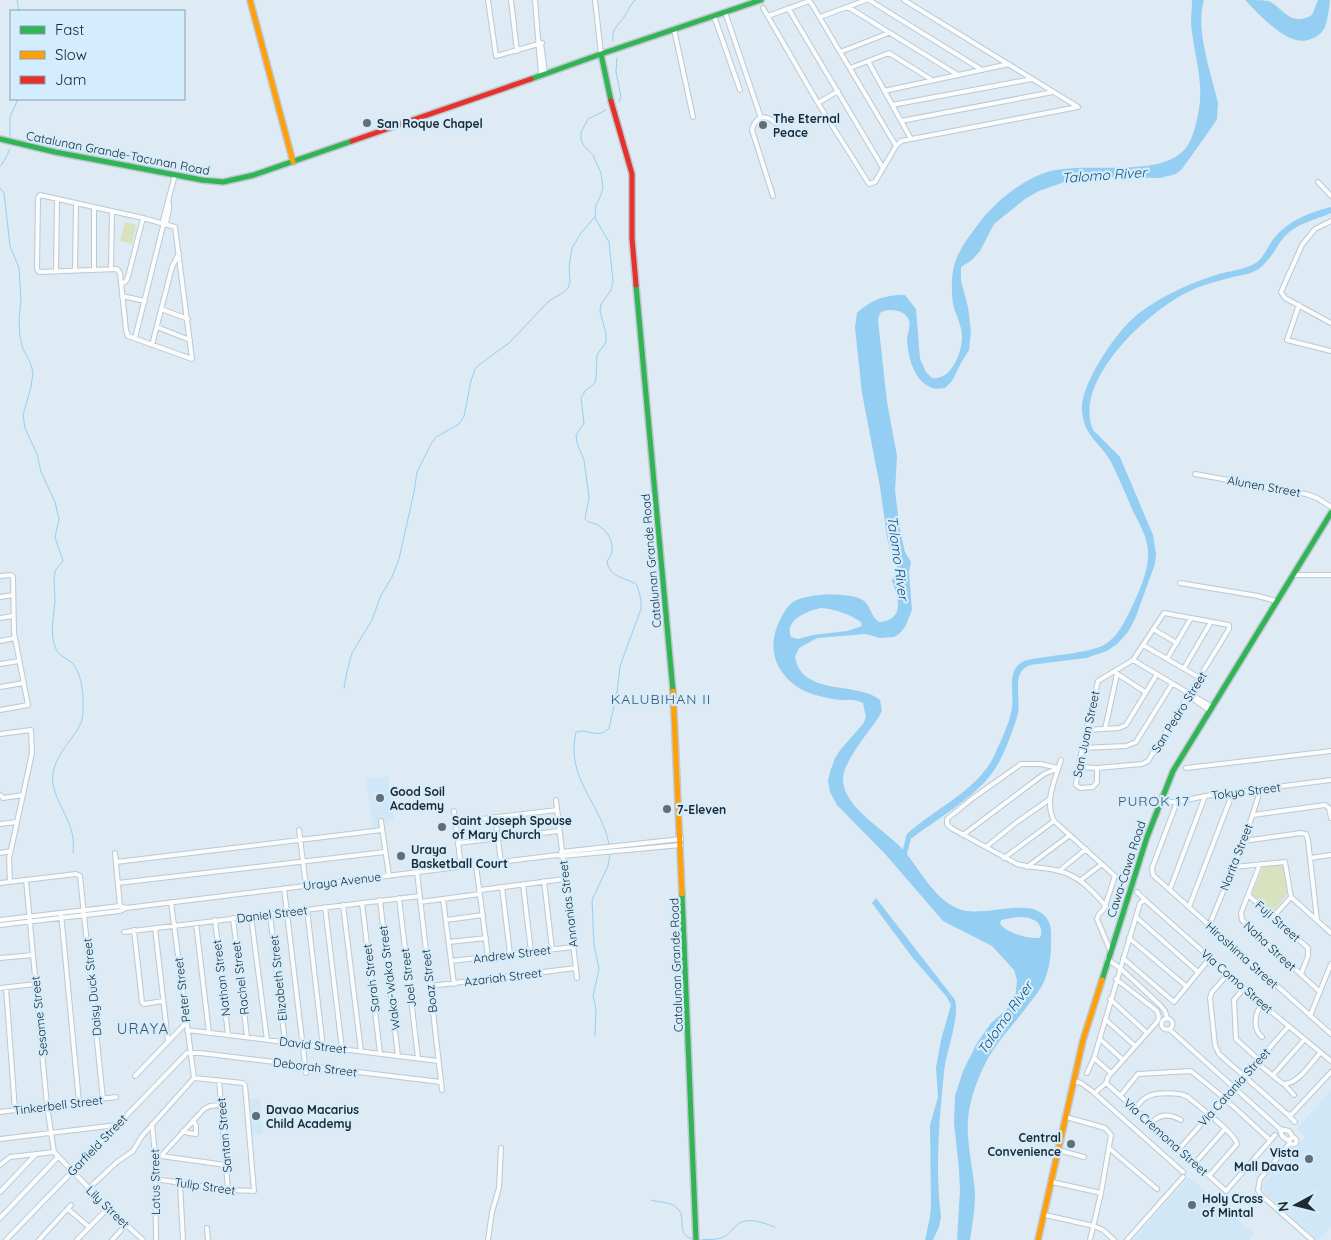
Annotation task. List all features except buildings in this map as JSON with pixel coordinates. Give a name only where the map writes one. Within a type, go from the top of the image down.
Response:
[{"type":"main road","points":[[250,0],[293,162]]},
{"type":"main road","points":[[601,54],[761,0]]},
{"type":"main road","name":"Catalunan Grande-Tacunan Road","points":[[0,139],[175,175],[223,182],[254,175],[293,162],[601,54]]},
{"type":"main road","name":"Catalunan Grande Road","points":[[601,54],[610,97],[629,159],[633,180],[632,238],[672,684],[681,842],[696,1240]]},
{"type":"main road","name":"Cawa-Cawa Road","points":[[1038,1240],[1083,1040],[1147,837],[1161,802],[1178,761],[1331,513]]},
{"type":"street","points":[[488,0],[496,56],[540,43]]},
{"type":"street","points":[[511,0],[517,51]]},
{"type":"street","points":[[535,0],[544,74]]},
{"type":"street","points":[[595,0],[601,54]]},
{"type":"street","points":[[820,17],[867,0],[982,70]]},
{"type":"street","points":[[763,8],[818,103],[870,184],[874,183],[896,146],[901,141],[1078,107],[904,0]]},
{"type":"street","points":[[768,16],[810,1],[896,146]]},
{"type":"street","points":[[848,7],[958,75]]},
{"type":"street","points":[[788,8],[883,168]]},
{"type":"street","points":[[725,12],[761,118]]},
{"type":"street","points":[[714,16],[740,90]]},
{"type":"street","points":[[674,29],[693,116]]},
{"type":"street","points":[[840,52],[890,33]]},
{"type":"street","points":[[850,68],[889,53],[933,80]]},
{"type":"street","points":[[868,61],[911,139]]},
{"type":"street","points":[[884,91],[1009,64]]},
{"type":"street","points":[[892,104],[1032,79]]},
{"type":"street","points":[[818,103],[838,91]]},
{"type":"street","points":[[901,122],[1053,92]]},
{"type":"street","points":[[773,196],[753,134],[753,127],[761,118],[768,117],[775,123]]},
{"type":"street","points":[[135,338],[164,224],[165,208],[175,175]]},
{"type":"street","points":[[1318,182],[1331,196]]},
{"type":"street","points":[[41,195],[76,203],[174,226],[176,229],[188,318],[191,359],[128,336],[119,271],[117,269],[40,272],[37,269],[38,198],[41,195]]},
{"type":"street","points":[[56,272],[57,199]]},
{"type":"street","points":[[75,270],[76,203]]},
{"type":"street","points":[[94,207],[94,270]]},
{"type":"street","points":[[111,268],[112,211]]},
{"type":"street","points":[[121,285],[128,277],[143,218]]},
{"type":"street","points":[[1331,221],[1315,229],[1302,245],[1281,292],[1283,296],[1331,323]]},
{"type":"street","points":[[152,345],[172,267],[179,253]]},
{"type":"street","points":[[122,296],[144,302]]},
{"type":"street","points":[[1299,305],[1287,340],[1331,351]]},
{"type":"street","points":[[161,309],[188,318]]},
{"type":"street","points":[[156,327],[190,340]]},
{"type":"street","name":"Alunen Street","points":[[1195,474],[1306,494],[1318,498],[1331,507]]},
{"type":"street","points":[[1292,575],[1331,575]]},
{"type":"street","points":[[0,576],[12,576],[14,638],[28,705],[0,710]]},
{"type":"street","points":[[1180,583],[1258,596],[1276,601]]},
{"type":"street","points":[[0,597],[13,595]]},
{"type":"street","name":"San Juan Street","points":[[1097,768],[1095,785],[1090,788],[1084,788],[1076,785],[1082,748],[1098,681],[1101,678],[1116,673],[1133,660],[1164,613],[1191,618]]},
{"type":"street","points":[[0,618],[14,616]]},
{"type":"street","points":[[1167,659],[1191,618],[1211,622],[1184,668]]},
{"type":"street","name":"San Pedro Street","points":[[1078,767],[1097,768],[1142,764],[1148,761],[1230,627],[1211,622]]},
{"type":"street","points":[[1153,630],[1177,643]]},
{"type":"street","points":[[0,641],[14,638]]},
{"type":"street","points":[[1143,645],[1200,678]]},
{"type":"street","points":[[1133,660],[1210,708]]},
{"type":"street","points":[[0,664],[19,661]]},
{"type":"street","points":[[1105,729],[1116,673],[1146,692]]},
{"type":"street","points":[[1086,730],[1119,728],[1126,725],[1157,674]]},
{"type":"street","points":[[0,687],[24,683]]},
{"type":"street","points":[[1082,748],[1126,746],[1136,742],[1172,684]]},
{"type":"street","points":[[0,734],[31,730],[32,753],[8,862],[10,882]]},
{"type":"street","points":[[1186,768],[1331,751]]},
{"type":"street","points":[[1061,760],[1050,800],[1054,821],[1115,876],[1106,906],[1097,916],[1097,922],[1110,950]]},
{"type":"street","points":[[1058,768],[1041,764],[1024,764],[1009,772],[947,819],[946,822],[948,826],[1004,858],[1027,867],[1059,870],[1081,880],[1106,906]]},
{"type":"street","points":[[963,835],[1044,774],[1058,768]]},
{"type":"street","name":"Tokyo Street","points":[[1161,802],[1177,802],[1205,796],[1331,780]]},
{"type":"street","name":"Narita Street","points":[[1209,926],[1244,841],[1261,788]]},
{"type":"street","points":[[1189,907],[1233,792]]},
{"type":"street","points":[[0,795],[3,798],[23,795]]},
{"type":"street","points":[[1170,889],[1205,796]]},
{"type":"street","name":"Annanias Street","points":[[556,800],[577,978]]},
{"type":"street","points":[[986,847],[1017,822],[1050,800]]},
{"type":"street","name":"Hiroshima Street","points":[[1177,802],[1152,868],[1153,875],[1331,1033]]},
{"type":"street","points":[[1253,815],[1322,805],[1327,806],[1330,810],[1331,818]]},
{"type":"street","points":[[456,822],[557,810]]},
{"type":"street","points":[[454,811],[461,867]]},
{"type":"street","points":[[495,817],[500,862]]},
{"type":"street","points":[[381,821],[389,876]]},
{"type":"street","points":[[1004,858],[1054,821]]},
{"type":"street","points":[[0,824],[17,822]]},
{"type":"street","points":[[300,830],[306,886]]},
{"type":"street","points":[[116,862],[382,830]]},
{"type":"street","points":[[458,843],[559,831]]},
{"type":"street","points":[[1244,841],[1301,833],[1306,834],[1317,920]]},
{"type":"street","points":[[1027,867],[1070,836]]},
{"type":"street","points":[[660,841],[661,847]]},
{"type":"street","name":"Uraya Avenue","points":[[0,925],[29,919],[598,850],[629,844],[660,841],[681,842]]},
{"type":"street","name":"Uraya Avenue","points":[[598,850],[630,850],[661,847],[681,842]]},
{"type":"street","points":[[629,844],[630,850]]},
{"type":"street","points":[[1059,870],[1086,849]]},
{"type":"street","points":[[0,853],[11,851]]},
{"type":"street","points":[[118,883],[385,852]]},
{"type":"street","points":[[115,853],[120,908]]},
{"type":"street","points":[[1310,858],[1331,855]]},
{"type":"street","points":[[1233,867],[1285,862],[1291,898],[1331,933]]},
{"type":"street","points":[[1081,880],[1102,864]]},
{"type":"street","name":"Naha Street","points":[[1260,864],[1241,917],[1244,923],[1320,992]]},
{"type":"street","points":[[476,865],[488,957]]},
{"type":"street","name":"Boaz Street","points":[[417,872],[442,1090]]},
{"type":"street","name":"Daisy Duck Street","points":[[26,880],[80,875],[103,1099]]},
{"type":"street","points":[[420,902],[502,887],[565,879]]},
{"type":"street","points":[[0,883],[26,880]]},
{"type":"street","name":"Sesame Street","points":[[26,880],[47,1106],[54,1152]]},
{"type":"street","points":[[544,882],[552,949]]},
{"type":"street","points":[[523,884],[530,952]]},
{"type":"street","points":[[502,887],[510,954]]},
{"type":"street","points":[[284,888],[306,1073]]},
{"type":"street","name":"Via Como Street","points":[[1137,892],[1262,1004],[1331,1061]]},
{"type":"street","name":"Daniel Street","points":[[124,932],[420,896]]},
{"type":"street","name":"Fuji Street","points":[[1248,896],[1308,948],[1308,956],[1301,974]]},
{"type":"street","name":"Joel Street","points":[[399,898],[418,1058]]},
{"type":"street","points":[[1273,917],[1291,898]]},
{"type":"street","points":[[443,899],[454,984]]},
{"type":"street","name":"Waka-Waka Street","points":[[380,900],[398,1056]]},
{"type":"street","points":[[1087,1073],[1094,1058],[1140,903],[1144,900]]},
{"type":"street","name":"Peter Street","points":[[172,902],[194,1078]]},
{"type":"street","name":"Sarah Street","points":[[362,903],[380,1053]]},
{"type":"street","points":[[343,905],[360,1051]]},
{"type":"street","points":[[325,907],[342,1049]]},
{"type":"street","points":[[307,909],[323,1047]]},
{"type":"street","name":"Elizabeth Street","points":[[270,914],[285,1042]]},
{"type":"street","name":"Daisy Duck Street","points":[[61,915],[79,1102]]},
{"type":"street","points":[[446,920],[483,915]]},
{"type":"street","points":[[251,916],[266,1040]]},
{"type":"street","name":"Rachel Street","points":[[233,918],[246,1037]]},
{"type":"street","points":[[1136,918],[1198,972]]},
{"type":"street","name":"Uraya Avenue","points":[[0,920],[29,919]]},
{"type":"street","name":"Nathan Street","points":[[215,920],[228,1035]]},
{"type":"street","points":[[196,923],[209,1033]]},
{"type":"street","points":[[155,928],[168,1041]]},
{"type":"street","points":[[134,930],[142,1002],[144,1004],[163,1002]]},
{"type":"street","points":[[448,942],[486,938]]},
{"type":"street","points":[[1129,938],[1186,986]]},
{"type":"street","name":"Andrew Street","points":[[451,961],[573,947]]},
{"type":"street","points":[[0,958],[33,955]]},
{"type":"street","points":[[1123,958],[1174,1002],[1210,958]]},
{"type":"street","points":[[1107,960],[1120,968],[1160,1005],[1166,1018],[1172,1022],[1172,1026],[1169,1029]]},
{"type":"street","points":[[1310,1016],[1331,964]]},
{"type":"street","name":"Azariah Street","points":[[430,986],[576,968]]},
{"type":"street","points":[[1228,974],[1210,994],[1215,1045],[1219,1054],[1295,1122]]},
{"type":"street","points":[[1097,1091],[1106,1083],[1106,1079],[1111,1073],[1157,1022],[1159,1016],[1156,1011],[1116,979]]},
{"type":"street","points":[[0,988],[36,984]]},
{"type":"street","points":[[6,988],[15,1110]]},
{"type":"street","points":[[1244,988],[1234,1000],[1235,1035],[1239,1042],[1294,1095]]},
{"type":"street","points":[[1110,1000],[1147,1033]]},
{"type":"street","points":[[1262,1004],[1256,1014],[1257,1032],[1262,1037]]},
{"type":"street","points":[[1166,1018],[1162,1020],[1161,1025],[1164,1029],[1169,1029],[1280,1129],[1289,1131],[1292,1137],[1260,1179],[1258,1190],[1261,1195],[1312,1240]]},
{"type":"street","points":[[1105,1020],[1135,1046]]},
{"type":"street","points":[[135,1076],[186,1023]]},
{"type":"street","name":"Via Catania Street","points":[[1179,1149],[1289,1026]]},
{"type":"street","name":"David Street","points":[[187,1030],[438,1061]]},
{"type":"street","points":[[1100,1038],[1123,1060]]},
{"type":"street","points":[[1273,1076],[1304,1040]]},
{"type":"street","name":"Deborah Street","points":[[190,1053],[441,1082]]},
{"type":"street","name":"Garfield Street","points":[[6,1240],[183,1056],[190,1053]]},
{"type":"street","points":[[1284,1084],[1294,1083],[1320,1053]]},
{"type":"street","points":[[1094,1058],[1111,1073]]},
{"type":"street","points":[[1120,1096],[1138,1074],[1191,1072],[1224,1098],[1270,1140],[1275,1135]]},
{"type":"street","points":[[1286,1113],[1294,1114],[1331,1072]]},
{"type":"street","points":[[89,1188],[117,1162],[132,1152],[152,1124],[194,1078],[219,1080]]},
{"type":"street","name":"Tulip Street","points":[[155,1179],[228,1190],[254,1191],[245,1084],[219,1080]]},
{"type":"street","name":"Santan Street","points":[[219,1080],[228,1190]]},
{"type":"street","points":[[1074,1081],[1081,1083],[1092,1091],[1183,1175],[1127,1240]]},
{"type":"street","name":"Via Cremona Street","points":[[1106,1083],[1226,1191],[1270,1140]]},
{"type":"street","points":[[1135,1109],[1146,1097],[1178,1094],[1188,1097],[1225,1129],[1236,1139],[1237,1144],[1209,1176]]},
{"type":"street","name":"Tinkerbell Street","points":[[0,1112],[116,1098]]},
{"type":"street","points":[[161,1156],[206,1107],[221,1105]]},
{"type":"street","points":[[1151,1124],[1156,1118],[1163,1115],[1173,1116],[1181,1120]]},
{"type":"street","points":[[1066,1117],[1108,1129],[1111,1135],[1102,1193],[1090,1240]]},
{"type":"street","points":[[193,1120],[196,1126],[196,1134],[200,1138]]},
{"type":"street","name":"Lotus Street","points":[[152,1124],[155,1155],[156,1240]]},
{"type":"street","points":[[0,1139],[117,1125]]},
{"type":"street","points":[[1195,1164],[1225,1129]]},
{"type":"street","points":[[1280,1129],[1282,1136],[1289,1142]]},
{"type":"street","points":[[183,1131],[188,1134],[196,1134]]},
{"type":"street","points":[[488,1240],[492,1212],[499,1188],[501,1148]]},
{"type":"street","points":[[1058,1150],[1084,1157]]},
{"type":"street","points":[[1110,1150],[1157,1189]]},
{"type":"street","points":[[0,1165],[10,1158],[54,1152]]},
{"type":"street","name":"Lily Street","points":[[54,1152],[142,1240]]},
{"type":"street","points":[[0,1192],[36,1154]]},
{"type":"street","points":[[155,1155],[226,1165]]},
{"type":"street","points":[[0,1218],[58,1157]]},
{"type":"street","points":[[1052,1182],[1102,1193]]},
{"type":"street","points":[[180,1183],[183,1240]]},
{"type":"street","points":[[38,1240],[69,1207],[89,1227]]},
{"type":"street","points":[[77,1240],[108,1208]]},
{"type":"street","points":[[1045,1215],[1094,1226],[1103,1230],[1114,1240]]},
{"type":"street","points":[[112,1240],[126,1225]]},
{"type":"street","points":[[207,1228],[208,1240]]},
{"type":"shaded area","name":"Good Soil Academy","points":[[388,776],[394,820],[380,822],[380,828],[373,829],[366,779]]},
{"type":"shaded area","points":[[1331,1090],[1331,1226],[1317,1240],[1265,1193],[1262,1187],[1264,1181],[1290,1149],[1297,1147],[1305,1137],[1297,1129]]},
{"type":"shaded area","name":"Davao Macarius Child Academy","points":[[260,1098],[263,1134],[252,1135],[249,1099]]},
{"type":"shaded area","name":"Holy Cross of Mintal","points":[[1189,1177],[1254,1234],[1249,1240],[1133,1240]]},
{"type":"green space","points":[[125,222],[136,225],[132,244],[120,241]]},
{"type":"green space","points":[[1284,864],[1287,894],[1272,913],[1252,894],[1263,867]]},
{"type":"water","name":"Talomo River","points":[[1192,0],[1204,0],[1201,24],[1208,65],[1218,103],[1217,119],[1182,169],[1176,174],[1160,178],[1106,177],[1073,179],[1039,191],[1025,199],[994,224],[980,251],[972,260],[961,267],[961,281],[968,307],[971,331],[969,350],[952,381],[945,388],[936,389],[928,386],[916,374],[908,348],[907,338],[910,326],[908,317],[901,312],[892,310],[880,313],[878,320],[887,402],[897,456],[895,491],[900,530],[905,552],[911,562],[909,572],[912,610],[905,627],[894,637],[880,638],[866,634],[817,638],[799,648],[795,657],[800,670],[808,678],[819,683],[870,694],[880,700],[882,711],[847,764],[843,779],[845,790],[858,810],[905,852],[935,892],[950,904],[959,909],[969,911],[1031,909],[1041,912],[1048,920],[1050,926],[1050,955],[1043,985],[993,1051],[984,1066],[974,1091],[968,1117],[968,1126],[974,1180],[974,1212],[970,1240],[957,1240],[960,1190],[954,1123],[955,1096],[963,1071],[977,1043],[991,1023],[1015,1000],[1017,980],[1014,970],[992,946],[943,921],[886,855],[837,805],[830,792],[828,781],[830,772],[835,758],[841,749],[863,724],[866,717],[863,703],[855,700],[821,697],[791,682],[780,669],[774,655],[775,632],[786,609],[793,602],[816,595],[836,594],[861,599],[867,604],[879,622],[893,617],[898,607],[897,594],[892,581],[897,569],[897,563],[890,550],[887,537],[880,487],[862,393],[855,328],[857,313],[879,299],[905,295],[916,309],[920,359],[926,372],[932,378],[939,378],[950,371],[958,358],[962,337],[952,298],[954,267],[967,239],[983,218],[997,204],[1012,190],[1047,172],[1082,168],[1123,168],[1162,163],[1177,156],[1188,145],[1195,127],[1200,98],[1199,77],[1191,23]],"holes":[[[821,608],[847,614],[861,622],[862,626],[847,631],[813,635],[798,639],[791,637],[791,626],[798,617],[809,611]],[[1027,917],[1035,920],[1040,927],[1041,936],[1039,938],[1023,936],[1013,933],[1000,924],[1001,920]]]},
{"type":"water","points":[[1245,0],[1269,1],[1288,16],[1298,19],[1312,15],[1318,0],[1330,0],[1324,29],[1315,37],[1302,41],[1284,35],[1266,21]]},
{"type":"water","points":[[1331,207],[1331,213],[1300,225],[1289,232],[1268,260],[1255,271],[1201,286],[1173,300],[1136,330],[1118,349],[1104,369],[1094,390],[1089,410],[1093,430],[1120,457],[1153,535],[1156,554],[1155,564],[1135,619],[1128,632],[1117,644],[1107,651],[1086,658],[1030,665],[1024,669],[1018,680],[1017,717],[1007,746],[996,767],[976,791],[912,838],[907,834],[968,788],[988,766],[1005,731],[1011,713],[1012,678],[1017,666],[1027,660],[1097,648],[1109,642],[1120,629],[1140,588],[1148,559],[1144,535],[1112,464],[1089,434],[1083,419],[1083,399],[1087,386],[1111,344],[1130,321],[1147,307],[1197,282],[1256,263],[1275,237],[1287,226],[1308,214]]},
{"type":"water","points":[[876,898],[955,1000],[956,1016],[945,1063],[939,1126],[938,1180],[941,1217],[933,1240],[925,1240],[931,1205],[930,1125],[938,1097],[936,1068],[941,1040],[951,1005],[946,996],[912,957],[872,903]]},
{"type":"waterway","points":[[17,0],[19,10]]},
{"type":"waterway","points":[[613,41],[614,31],[635,0]]},
{"type":"waterway","points":[[617,58],[616,72],[621,97],[619,102]]},
{"type":"waterway","points":[[10,136],[10,117],[18,100]]},
{"type":"waterway","points":[[606,110],[588,119],[581,132],[581,140],[593,155],[601,173],[603,187],[596,205],[595,218],[609,242],[613,281],[611,290],[601,304],[600,311],[606,334],[606,342],[597,355],[594,384],[585,391],[581,398],[584,423],[576,435],[584,460],[589,497],[585,519],[607,533],[612,547],[612,552],[607,561],[608,567],[614,574],[637,585],[641,609],[620,666],[617,693],[609,728],[601,733],[576,732],[574,748],[575,763],[579,777],[605,829],[609,844]]},
{"type":"waterway","points":[[0,166],[10,149]]},
{"type":"waterway","points":[[0,188],[4,193],[10,246],[19,268],[21,300],[20,337],[33,372],[23,415],[25,428],[37,454],[41,472],[55,502],[59,519],[55,537],[63,561],[54,576],[53,637],[57,652],[75,667],[83,692],[81,723],[58,759],[53,775],[55,793],[70,825],[73,853]]},
{"type":"waterway","points":[[344,688],[352,653],[372,620],[381,595],[392,577],[399,559],[417,472],[431,444],[436,437],[459,424],[464,416],[475,369],[509,343],[549,301],[568,288],[572,248],[581,233],[594,218]]},
{"type":"waterway","points":[[904,855],[909,836],[914,832]]},
{"type":"waterway","points":[[595,1036],[596,1009],[593,996],[599,969],[594,945],[592,900],[608,866],[610,854]]},
{"type":"waterway","points":[[651,1200],[675,1206],[682,1217],[684,1234],[693,1239]]},
{"type":"waterway","points":[[701,1240],[723,1237],[741,1222],[746,1221],[756,1221],[775,1227]]},
{"type":"traffic: fast","points":[[611,101],[601,54],[761,0]]},
{"type":"traffic: fast","points":[[531,79],[601,54]]},
{"type":"traffic: fast","points":[[0,139],[55,152],[202,180],[223,182],[254,175],[352,141]]},
{"type":"traffic: fast","points":[[636,285],[673,691]]},
{"type":"traffic: fast","points":[[1102,980],[1147,837],[1173,771],[1331,513]]},
{"type":"traffic: fast","points":[[682,894],[696,1240]]},
{"type":"traffic: slow","points":[[250,0],[293,162]]},
{"type":"traffic: slow","points":[[673,691],[682,894]]},
{"type":"traffic: slow","points":[[1038,1240],[1083,1040],[1102,980]]},
{"type":"traffic: jam","points":[[352,141],[531,79]]},
{"type":"traffic: jam","points":[[611,101],[632,174],[632,238],[636,285]]},
{"type":"place","name":"San Roque Chapel","points":[[367,123]]},
{"type":"place","name":"The Eternal Peace","points":[[763,125]]},
{"type":"place","name":"Good Soil Academy","points":[[380,798]]},
{"type":"place","name":"7-Eleven","points":[[667,809]]},
{"type":"place","name":"Saint Joseph Spouse of Mary Church","points":[[442,827]]},
{"type":"place","name":"Uraya Basketball Court","points":[[401,856]]},
{"type":"place","name":"Davao Macarius Child Academy","points":[[256,1116]]},
{"type":"place","name":"Central Convenience","points":[[1071,1144]]},
{"type":"place","name":"Vista Mall Davao","points":[[1309,1159]]},
{"type":"place","name":"Holy Cross of Mintal","points":[[1192,1205]]},
{"type":"district","name":"KALUBIHAN II","points":[[661,699]]},
{"type":"district","name":"PUROK 17","points":[[1154,801]]},
{"type":"district","name":"URAYA","points":[[143,1028]]}]
